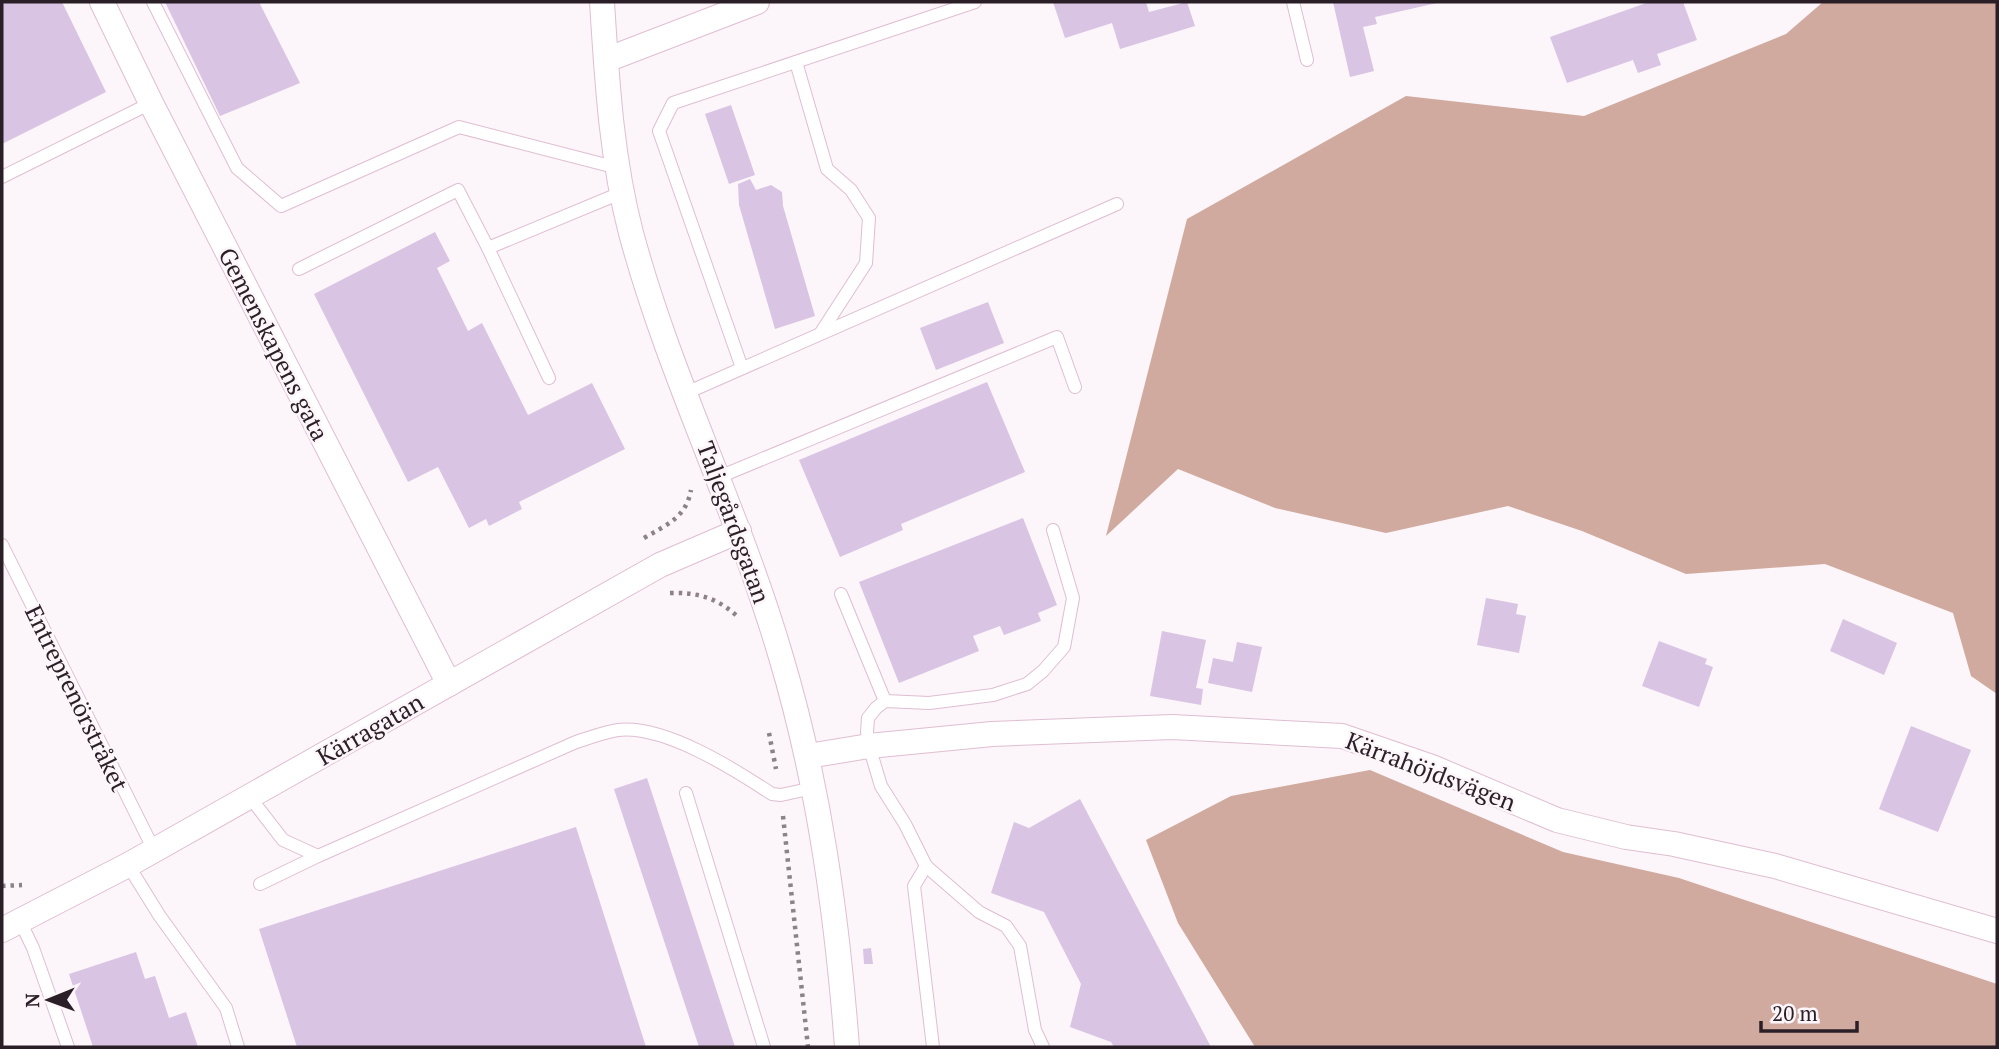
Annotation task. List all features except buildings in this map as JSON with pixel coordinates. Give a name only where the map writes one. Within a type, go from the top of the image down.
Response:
[{"type":"street","name":"Gemenskapens gata","points":[[102,2],[151,103],[449,684]]},
{"type":"street","name":"Taljegårdsgatan","points":[[602,2],[610,127],[631,232],[660,327],[739,531],[782,659],[808,756],[836,931],[847,1047]]},
{"type":"street","points":[[606,60],[757,2]]},
{"type":"street","name":"Kärragatan","points":[[11,925],[128,865],[660,565],[739,531]]},
{"type":"street","name":"Kärrahöjdsvägen","points":[[808,756],[869,746],[992,734],[1172,727],[1342,736],[1433,768],[1557,820],[1626,837],[1674,844],[1775,866],[1997,931]]},
{"type":"lane","points":[[153,2],[237,169],[281,206],[459,127],[621,180]]},
{"type":"lane","points":[[742,368],[659,131],[673,103],[975,2]]},
{"type":"lane","points":[[1293,2],[1307,60]]},
{"type":"lane","points":[[796,62],[827,169],[851,190],[869,218],[866,263],[820,334]]},
{"type":"lane","points":[[2,177],[151,103]]},
{"type":"lane","points":[[488,248],[621,180]]},
{"type":"lane","points":[[299,270],[458,190],[549,378]]},
{"type":"lane","points":[[686,393],[1117,204]]},
{"type":"lane","points":[[719,477],[1057,337],[1075,387]]},
{"type":"lane","points":[[1043,1047],[1035,1030],[1020,946],[1006,926],[979,912],[926,866],[905,824],[881,786],[869,746],[868,718],[885,701],[929,703],[993,695],[1027,684],[1043,671],[1064,647],[1073,598],[1053,530]]},
{"type":"lane","name":"Entreprenörstråket","points":[[2,545],[154,850]]},
{"type":"lane","points":[[841,594],[885,701]]},
{"type":"lane","points":[[260,884],[576,742],[618,730],[652,732],[725,764],[772,794],[781,795],[813,788]]},
{"type":"lane","points":[[686,793],[764,1047]]},
{"type":"lane","points":[[249,796],[283,840],[318,856]]},
{"type":"lane","points":[[128,865],[159,915],[226,1008],[238,1047]]},
{"type":"lane","points":[[926,866],[914,886],[933,1047]]},
{"type":"lane","points":[[11,925],[33,948],[68,1047]]},
{"type":"path","points":[[655,531],[674,522],[689,501],[691,487],[719,477]]},
{"type":"path","points":[[704,596],[725,605],[740,620]]},
{"type":"path","points":[[768,728],[781,795],[808,1047]]},
{"type":"shaded area","points":[[1823,2],[1997,2],[1997,694],[1971,676],[1953,613],[1825,564],[1686,574],[1582,531],[1508,506],[1386,533],[1275,508],[1178,469],[1106,536],[1187,219],[1406,96],[1584,116],[1786,34]]},
{"type":"shaded area","points":[[1370,770],[1563,852],[1679,878],[1997,984],[1997,1047],[1255,1047],[1178,923],[1146,840],[1231,796]]}]
